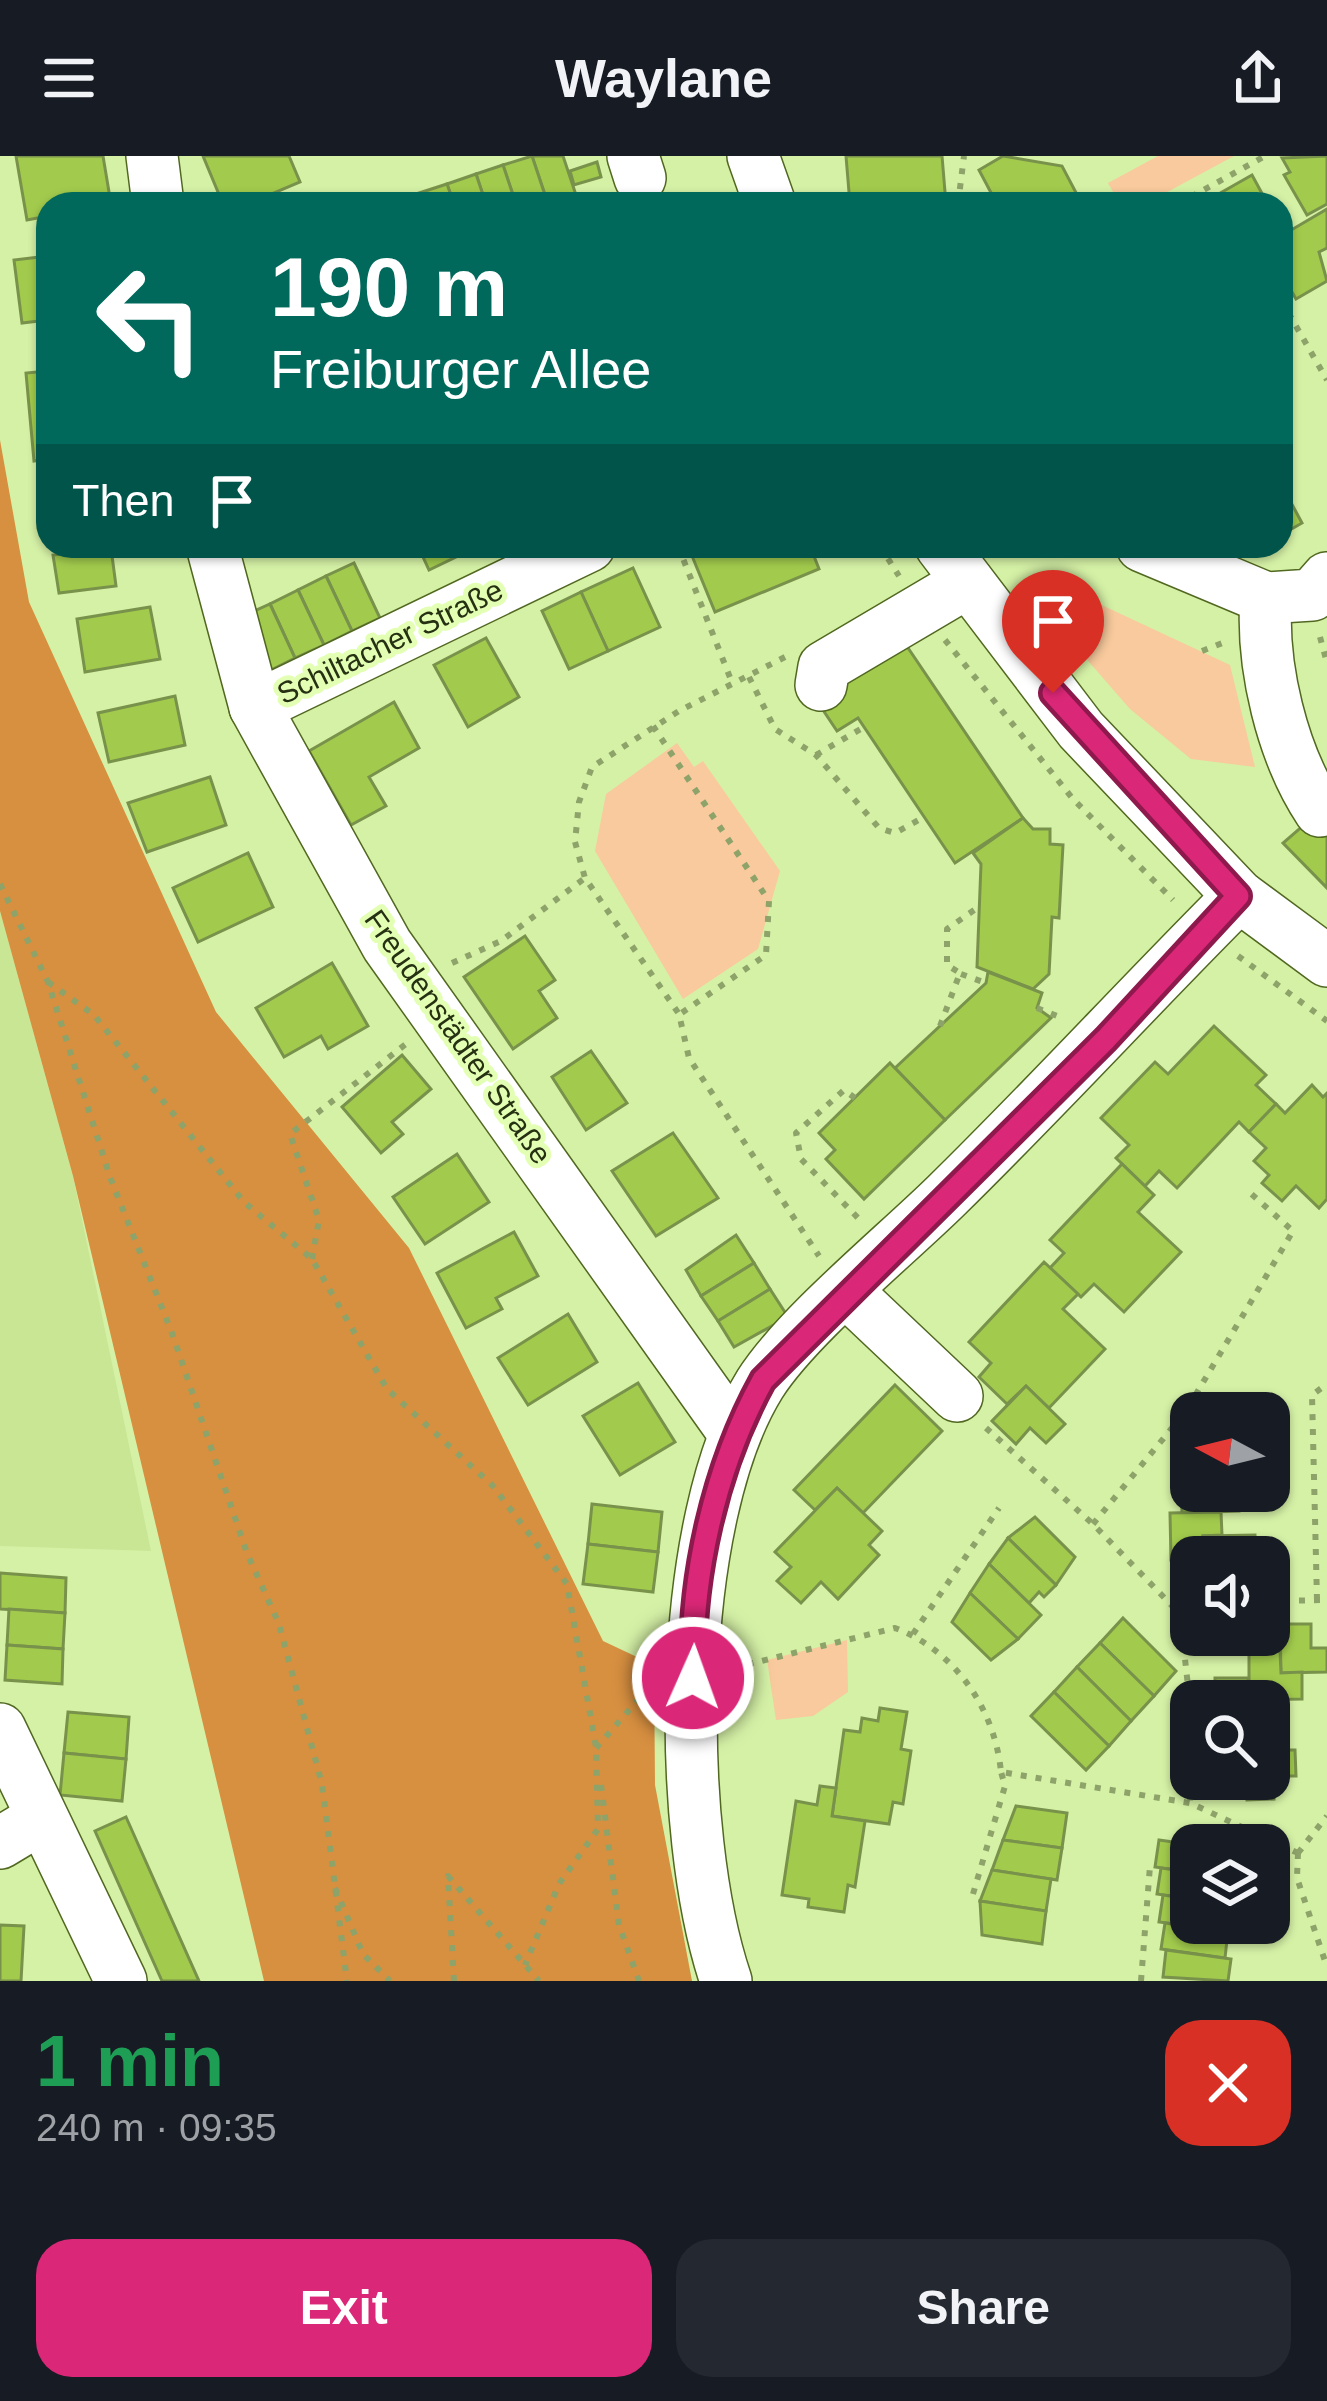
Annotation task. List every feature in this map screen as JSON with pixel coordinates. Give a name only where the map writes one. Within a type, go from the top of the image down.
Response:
[{"type":"street","points":[[152,156],[156,192]]},
{"type":"street","points":[[753,156],[766,192]]},
{"type":"street","name":"Freudenstädter Straße","points":[[215,558],[255,707],[387,945],[734,1433]]},
{"type":"street","name":"Schiltacher Straße","points":[[255,707],[565,558]]},
{"type":"street","points":[[1171,558],[1266,598],[1312,595],[1327,578]]},
{"type":"street","points":[[812,667],[824,667],[955,564],[1221,913],[1327,961]]},
{"type":"street","points":[[1266,598],[1264,644],[1300,782],[1320,812]]},
{"type":"street","points":[[726,1981],[694,1810],[692,1659],[719,1480],[734,1433],[763,1380],[838,1300],[1106,1039],[1221,913]]},
{"type":"street","points":[[838,1300],[958,1405]]},
{"type":"street","points":[[0,1729],[20,1831],[121,1981]]},
{"type":"path","points":[[960,192],[964,156]]},
{"type":"path","points":[[1200,192],[1265,156]]},
{"type":"path","points":[[1293,321],[1327,380]]},
{"type":"path","points":[[683,558],[733,685]]},
{"type":"path","points":[[812,667],[748,676],[653,726],[592,767],[579,802],[575,842],[585,878],[679,1014],[689,1058],[838,1300]]},
{"type":"path","points":[[748,676],[775,729],[816,755],[879,828],[895,832],[924,817]]},
{"type":"path","points":[[653,726],[770,901],[766,955],[679,1014]]},
{"type":"path","points":[[816,755],[864,727]]},
{"type":"path","points":[[312,1259],[319,1220],[290,1134],[429,998],[585,878]]},
{"type":"path","points":[[0,884],[49,982],[110,1177],[172,1333],[247,1552],[279,1624],[322,1784],[347,1981]]},
{"type":"path","points":[[980,906],[947,929],[947,965],[986,983]]},
{"type":"path","points":[[1221,913],[1327,1021]]},
{"type":"path","points":[[940,1026],[960,974]]},
{"type":"path","points":[[49,982],[94,1015],[137,1076],[181,1121],[244,1202],[312,1259],[387,1389],[493,1486],[567,1584],[596,1747],[619,1925],[639,1981]]},
{"type":"path","points":[[1037,1008],[1064,1018]]},
{"type":"path","points":[[855,1098],[844,1090],[796,1133],[801,1159],[890,1251]]},
{"type":"path","points":[[1093,1524],[1186,1411],[1293,1231],[1249,1191]]},
{"type":"path","points":[[1317,1600],[1312,1395],[1327,1384]]},
{"type":"path","points":[[958,1405],[1093,1524],[1170,1604]]},
{"type":"path","points":[[913,1634],[999,1508]]},
{"type":"path","points":[[1290,1601],[1327,1600]]},
{"type":"path","points":[[525,1965],[559,1884],[598,1829],[596,1747],[692,1659],[895,1628],[913,1634],[976,1691],[998,1735],[1005,1786],[973,1894]]},
{"type":"path","points":[[1185,1656],[1190,1803]]},
{"type":"path","points":[[1001,1772],[1190,1803],[1298,1853]]},
{"type":"path","points":[[1327,1816],[1298,1853],[1297,1878],[1327,1967]]},
{"type":"path","points":[[1142,1981],[1150,1865]]},
{"type":"path","points":[[454,1981],[448,1876],[539,1981]]},
{"type":"path","points":[[331,1879],[362,1954],[390,1981]]},
{"type":"shaded area","points":[[1158,156],[1234,156],[1167,192],[1113,192],[1108,183]]},
{"type":"shaded area","points":[[0,440],[29,602],[216,1012],[409,1248],[603,1641],[654,1665],[655,1785],[692,1981],[264,1981],[73,1176],[0,911]]},
{"type":"shaded area","points":[[1046,579],[1230,665],[1255,767],[1191,759],[1130,709],[1036,601]]},
{"type":"shaded area","points":[[677,743],[694,767],[703,761],[780,871],[758,949],[683,999],[595,851],[606,794]]},
{"type":"shaded area","points":[[0,911],[73,1176],[151,1551],[0,1546]]},
{"type":"shaded area","points":[[847,1640],[848,1692],[813,1716],[776,1720],[767,1660]]},
{"type":"building","points":[[16,156],[103,156],[109,192],[36,192],[36,218],[27,220]]},
{"type":"building","points":[[203,156],[289,156],[300,182],[276,192],[218,192]]},
{"type":"building","points":[[532,156],[563,156],[575,192],[544,192]]},
{"type":"building","points":[[532,156],[544,192],[512,192],[503,165]]},
{"type":"building","points":[[846,156],[942,156],[945,192],[849,192]]},
{"type":"building","points":[[1003,156],[1062,166],[1076,192],[991,192],[979,170]]},
{"type":"building","points":[[1327,156],[1327,204],[1307,215],[1284,175],[1290,172],[1282,158]]},
{"type":"building","points":[[597,162],[601,177],[574,185],[570,171]]},
{"type":"building","points":[[503,165],[512,192],[482,192],[476,174]]},
{"type":"building","points":[[476,174],[482,192],[450,192],[447,184]]},
{"type":"building","points":[[1252,175],[1261,192],[1222,192]]},
{"type":"building","points":[[447,184],[450,192],[422,192]]},
{"type":"building","points":[[1327,209],[1327,248],[1319,252],[1327,281],[1296,299],[1293,294],[1293,229]]},
{"type":"building","points":[[36,257],[36,321],[22,323],[14,260]]},
{"type":"building","points":[[36,372],[34,461],[26,373]]},
{"type":"building","points":[[1293,506],[1302,523],[1293,528]]},
{"type":"building","points":[[53,558],[112,558],[116,586],[59,593]]},
{"type":"building","points":[[424,558],[454,558],[429,570]]},
{"type":"building","points":[[693,558],[815,558],[819,569],[715,612]]},
{"type":"building","points":[[354,563],[380,618],[352,631],[326,576]]},
{"type":"building","points":[[633,568],[660,627],[608,651],[581,592]]},
{"type":"building","points":[[326,576],[352,631],[324,645],[298,590]]},
{"type":"building","points":[[298,590],[324,645],[295,658],[270,604]]},
{"type":"building","points":[[581,592],[608,651],[569,669],[542,611]]},
{"type":"building","points":[[270,604],[295,658],[267,672],[241,617]]},
{"type":"building","points":[[150,607],[160,659],[85,672],[77,619]]},
{"type":"building","points":[[486,638],[519,697],[468,727],[434,665]]},
{"type":"building","points":[[902,639],[1023,818],[955,863],[858,718],[837,731],[811,692]]},
{"type":"building","points":[[175,696],[185,745],[109,762],[98,713]]},
{"type":"building","points":[[394,702],[419,748],[369,777],[386,806],[351,825],[309,751]]},
{"type":"building","points":[[210,777],[226,825],[147,852],[128,803]]},
{"type":"building","points":[[1327,805],[1327,888],[1283,843]]},
{"type":"building","points":[[1023,818],[1033,829],[1050,829],[1050,844],[1063,845],[1059,918],[1052,917],[1049,974],[1033,989],[977,967],[981,864],[973,853]]},
{"type":"building","points":[[248,853],[273,907],[198,942],[173,888]]},
{"type":"building","points":[[525,936],[555,980],[539,991],[557,1018],[513,1049],[464,977]]},
{"type":"building","points":[[332,963],[368,1026],[328,1049],[321,1036],[284,1057],[256,1008]]},
{"type":"building","points":[[988,972],[1042,993],[1037,1008],[1051,1018],[945,1120],[895,1068],[986,983]]},
{"type":"building","points":[[1214,1026],[1266,1075],[1256,1085],[1276,1104],[1249,1132],[1239,1122],[1177,1188],[1159,1171],[1145,1186],[1116,1158],[1129,1145],[1101,1118],[1155,1062],[1168,1074]]},
{"type":"building","points":[[591,1051],[627,1103],[586,1130],[552,1077]]},
{"type":"building","points":[[402,1055],[431,1089],[392,1122],[403,1134],[381,1153],[342,1107]]},
{"type":"building","points":[[890,1063],[945,1120],[864,1199],[826,1159],[835,1150],[819,1133]]},
{"type":"building","points":[[1312,1085],[1323,1097],[1327,1093],[1327,1199],[1319,1208],[1296,1186],[1282,1201],[1262,1183],[1269,1175],[1254,1161],[1266,1148],[1249,1132],[1276,1104],[1285,1113]]},
{"type":"building","points":[[673,1133],[718,1198],[656,1236],[612,1171]]},
{"type":"building","points":[[457,1154],[489,1202],[425,1244],[393,1197]]},
{"type":"building","points":[[1122,1164],[1154,1195],[1138,1212],[1181,1252],[1124,1312],[1094,1284],[1081,1297],[1050,1268],[1064,1253],[1050,1240]]},
{"type":"building","points":[[514,1232],[538,1276],[496,1298],[502,1309],[466,1328],[437,1273]]},
{"type":"building","points":[[736,1235],[754,1263],[701,1296],[686,1270]]},
{"type":"building","points":[[1044,1262],[1078,1294],[1063,1309],[1105,1349],[1049,1408],[1026,1386],[1007,1404],[979,1377],[991,1363],[969,1342]]},
{"type":"building","points":[[754,1263],[770,1289],[718,1321],[701,1296]]},
{"type":"building","points":[[770,1289],[788,1317],[734,1347],[718,1321]]},
{"type":"building","points":[[568,1314],[597,1362],[528,1405],[498,1358]]},
{"type":"building","points":[[638,1383],[675,1442],[620,1475],[583,1416]]},
{"type":"building","points":[[895,1385],[942,1431],[863,1513],[837,1488],[815,1510],[794,1490]]},
{"type":"building","points":[[1026,1386],[1065,1424],[1046,1443],[1030,1428],[1016,1444],[992,1421]]},
{"type":"building","points":[[837,1488],[882,1531],[869,1545],[879,1555],[838,1599],[821,1582],[801,1603],[777,1581],[791,1567],[775,1552]]},
{"type":"building","points":[[592,1504],[662,1512],[658,1552],[588,1544]]},
{"type":"building","points":[[1221,1512],[1222,1535],[1170,1536],[1170,1513]]},
{"type":"building","points":[[1035,1517],[1075,1557],[1056,1585],[1008,1538]]},
{"type":"building","points":[[1008,1538],[1056,1585],[1044,1597],[1039,1592],[1029,1603],[989,1564]]},
{"type":"building","points":[[588,1544],[658,1552],[653,1592],[583,1584]]},
{"type":"building","points":[[989,1564],[1041,1615],[1018,1639],[970,1593]]},
{"type":"building","points":[[0,1573],[66,1578],[65,1613],[0,1609]]},
{"type":"building","points":[[970,1593],[1018,1639],[991,1660],[952,1622]]},
{"type":"building","points":[[9,1609],[65,1613],[63,1649],[7,1645]]},
{"type":"building","points":[[1123,1618],[1176,1671],[1154,1696],[1100,1643]]},
{"type":"building","points":[[1290,1624],[1311,1624],[1311,1648],[1327,1648],[1327,1672],[1281,1673],[1281,1656],[1290,1656]]},
{"type":"building","points":[[1100,1643],[1154,1696],[1131,1721],[1077,1667]]},
{"type":"building","points":[[7,1645],[63,1649],[62,1684],[5,1680]]},
{"type":"building","points":[[1249,1656],[1280,1656],[1281,1673],[1302,1672],[1302,1699],[1290,1699],[1290,1680],[1249,1680]]},
{"type":"building","points":[[1077,1667],[1131,1721],[1109,1746],[1054,1692]]},
{"type":"building","points":[[1054,1692],[1109,1746],[1086,1770],[1031,1716]]},
{"type":"building","points":[[880,1708],[907,1712],[901,1749],[911,1751],[903,1804],[893,1802],[889,1824],[832,1816],[844,1730],[860,1732],[862,1718],[878,1721]]},
{"type":"building","points":[[68,1712],[129,1717],[126,1759],[64,1753]]},
{"type":"building","points":[[1290,1750],[1295,1750],[1296,1776],[1290,1776]]},
{"type":"building","points":[[64,1753],[126,1759],[122,1801],[60,1795]]},
{"type":"building","points":[[820,1786],[836,1788],[832,1816],[865,1821],[855,1887],[848,1885],[844,1912],[808,1907],[809,1899],[782,1895],[796,1801],[817,1805]]},
{"type":"building","points":[[1016,1806],[1067,1813],[1062,1848],[1003,1840]]},
{"type":"building","points":[[126,1817],[199,1981],[162,1981],[95,1831]]},
{"type":"building","points":[[1003,1840],[1062,1848],[1057,1880],[992,1870]]},
{"type":"building","points":[[1159,1840],[1170,1842],[1170,1869],[1155,1867]]},
{"type":"building","points":[[1161,1868],[1170,1869],[1170,1896],[1157,1894]]},
{"type":"building","points":[[992,1870],[1051,1879],[1046,1911],[980,1901]]},
{"type":"building","points":[[1163,1895],[1170,1896],[1170,1923],[1159,1922]]},
{"type":"building","points":[[980,1901],[1046,1911],[1042,1944],[982,1935]]},
{"type":"building","points":[[1165,1923],[1170,1924],[1170,1944],[1227,1944],[1225,1958],[1161,1949]]},
{"type":"building","points":[[0,1925],[24,1926],[21,1981],[0,1981]]},
{"type":"building","points":[[1166,1950],[1231,1959],[1228,1981],[1163,1977]]},
{"type":"route","points":[[693,1678],[692,1640],[719,1480],[734,1433],[763,1380],[1106,1039],[1238,896],[1081,730],[1053,693]]}]
